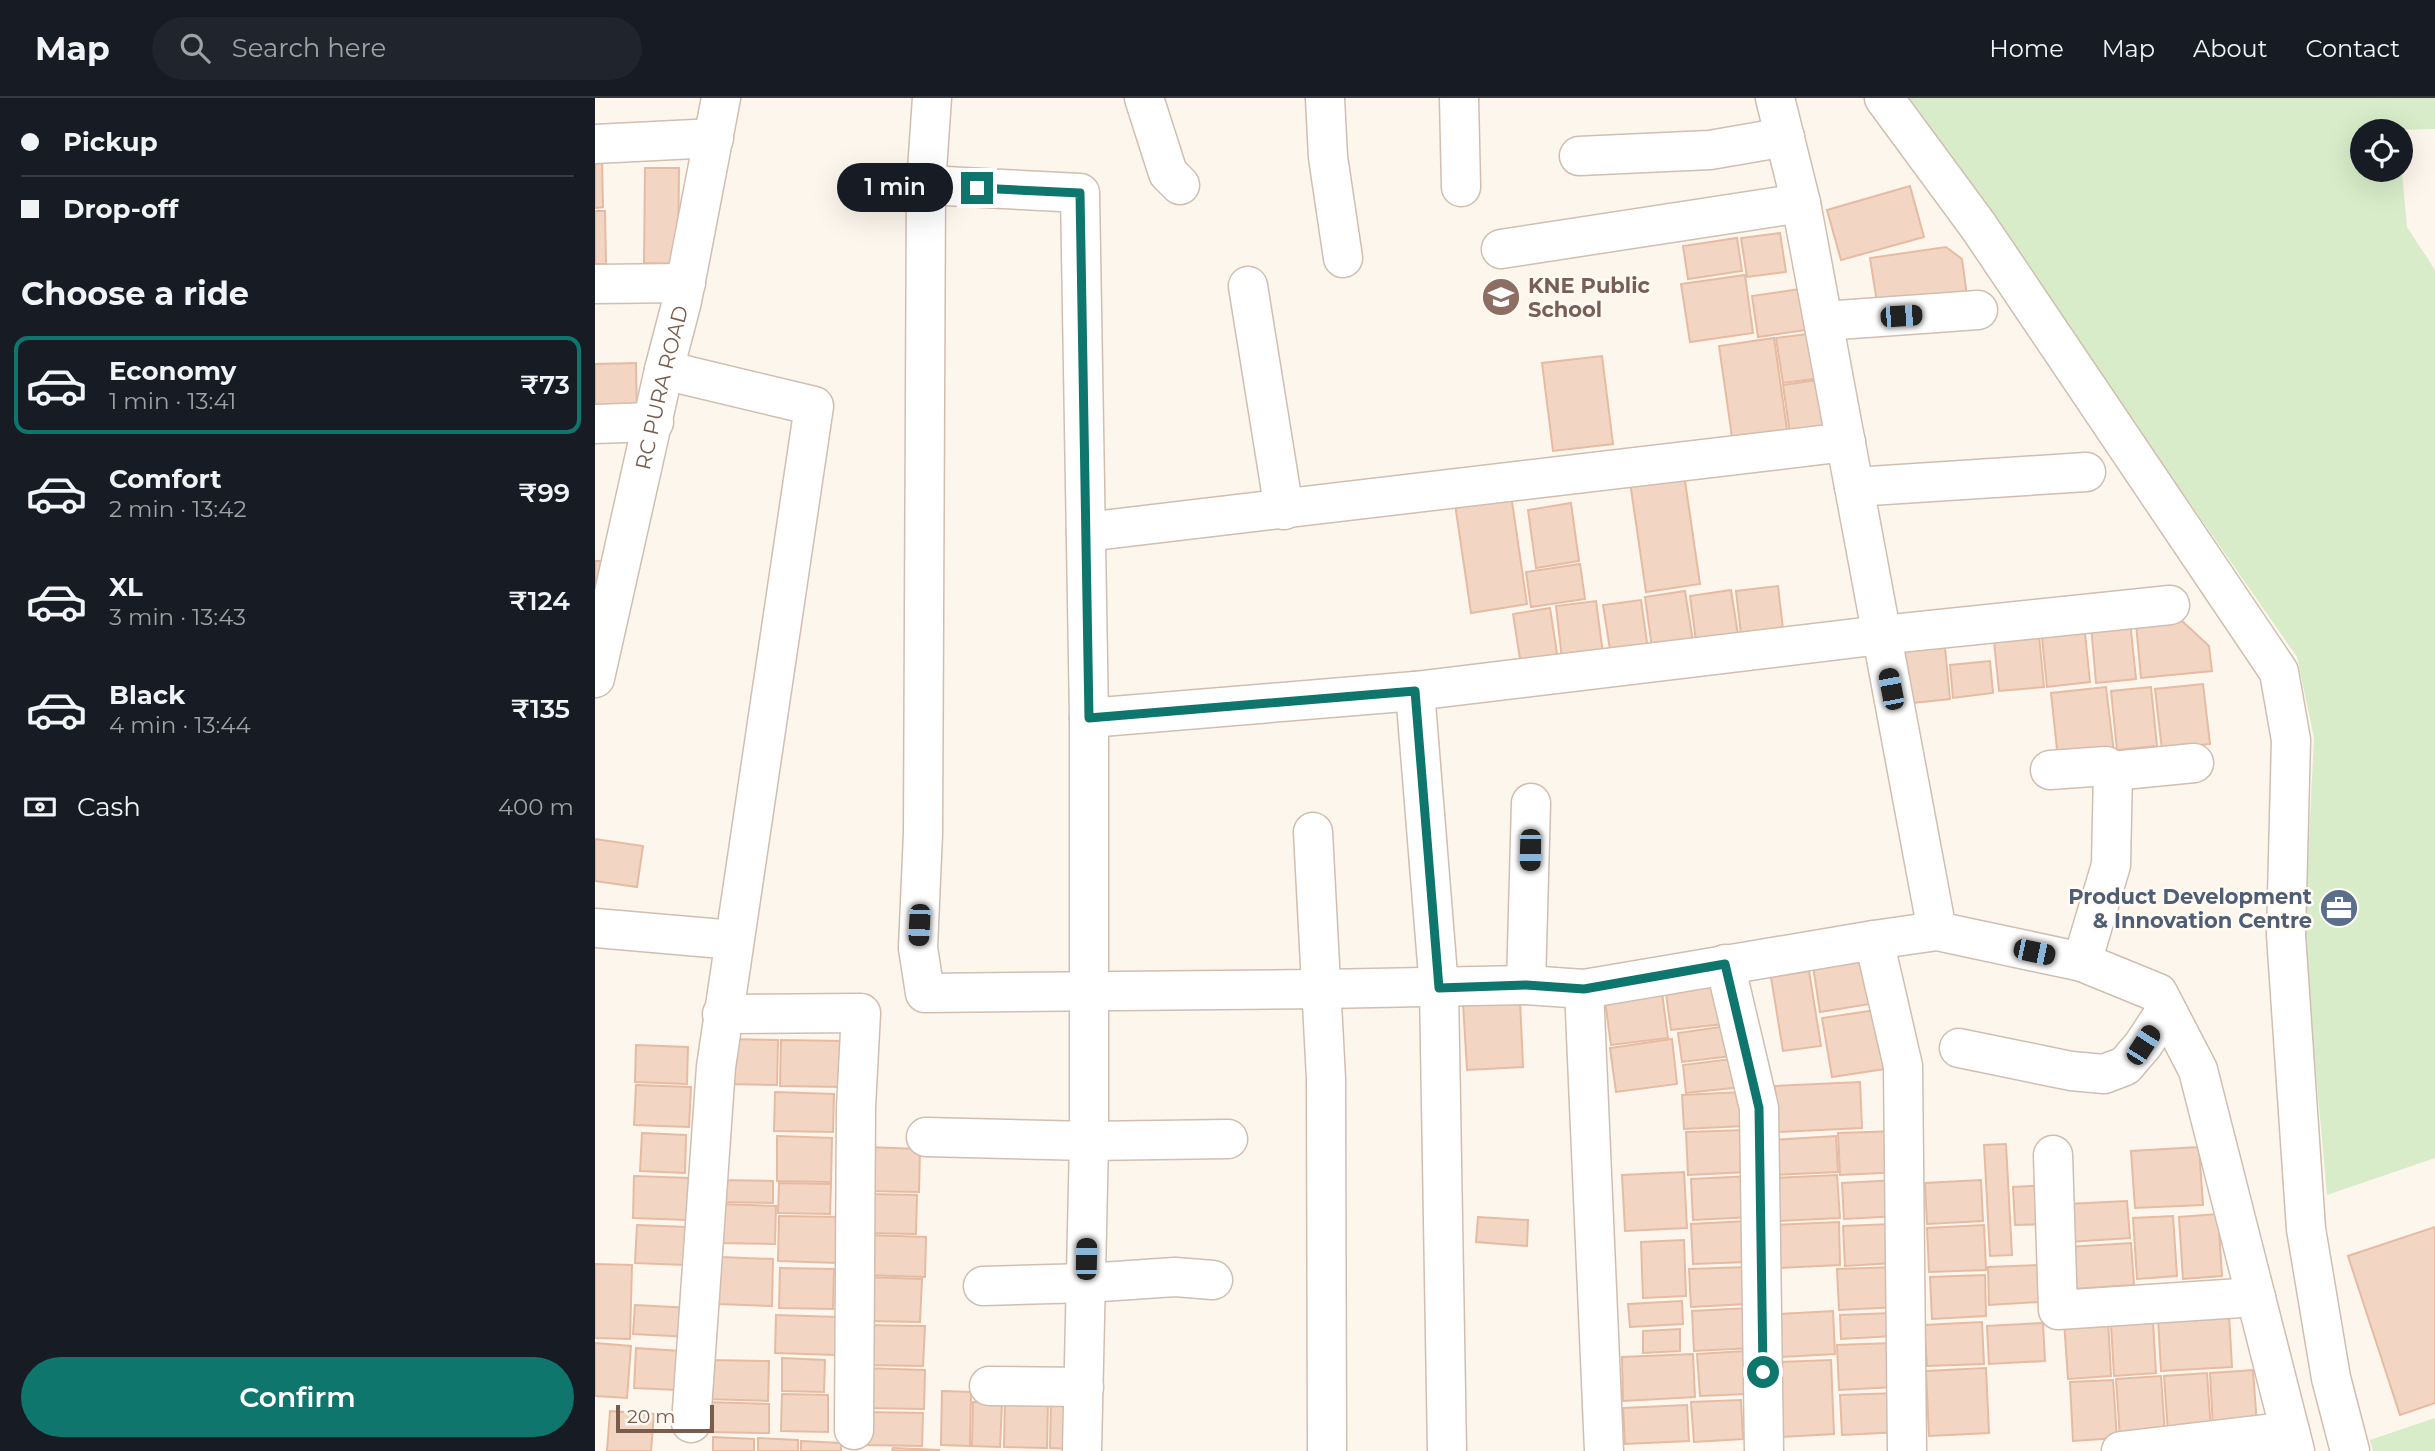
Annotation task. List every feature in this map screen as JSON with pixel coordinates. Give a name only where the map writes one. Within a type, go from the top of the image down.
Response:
[{"type":"street","name":"RC PURA ROAD","points":[[595,678],[610,545],[654,422],[686,283],[721,98]]},
{"type":"street","points":[[932,98],[926,185],[923,820],[918,948],[925,993],[1089,993],[1526,985],[1584,989],[1937,931],[2083,962],[2158,993],[2198,1070],[2292,1441],[2121,1451]]},
{"type":"street","points":[[1144,98],[1168,173],[1180,185]]},
{"type":"street","points":[[1325,98],[1328,157],[1343,258]]},
{"type":"street","points":[[1459,98],[1461,187]]},
{"type":"street","points":[[1775,98],[1801,203],[1824,321],[1937,931]]},
{"type":"street","points":[[1884,98],[1979,226],[2279,672],[2291,740],[2286,935],[2306,1229],[2331,1378],[2350,1451]]},
{"type":"street","points":[[1579,156],[1710,150],[1785,137]]},
{"type":"street","points":[[595,144],[714,138]]},
{"type":"street","points":[[926,185],[1080,193],[1089,718],[1089,1141],[1082,1451]]},
{"type":"street","points":[[1501,249],[1801,203]]},
{"type":"street","points":[[595,285],[686,283]]},
{"type":"street","points":[[1248,286],[1284,510]]},
{"type":"street","points":[[1824,321],[1978,310]]},
{"type":"street","points":[[664,370],[814,406],[722,1014],[691,1423]]},
{"type":"street","points":[[595,424],[654,422]]},
{"type":"street","points":[[1086,532],[1846,442]]},
{"type":"street","points":[[1854,487],[2086,472]]},
{"type":"street","points":[[1089,718],[1415,691],[1881,635],[2170,605]]},
{"type":"street","points":[[1415,691],[1439,988],[1447,1451]]},
{"type":"street","points":[[2050,770],[2106,766],[2113,771],[2194,763]]},
{"type":"street","points":[[2083,962],[2111,864],[2113,771]]},
{"type":"street","points":[[1526,985],[1531,803]]},
{"type":"street","points":[[1313,832],[1327,1079],[1327,1451]]},
{"type":"street","points":[[595,928],[734,940]]},
{"type":"street","points":[[1874,940],[1903,1066],[1907,1451]]},
{"type":"street","points":[[1725,964],[1759,1108],[1764,1451]]},
{"type":"street","points":[[1584,989],[1604,1451]]},
{"type":"street","points":[[1959,1048],[2071,1071],[2104,1074],[2125,1066],[2143,1045],[2166,1010]]},
{"type":"street","points":[[722,1014],[861,1013],[856,1107],[854,1430]]},
{"type":"street","points":[[926,1137],[1089,1141],[1228,1139]]},
{"type":"street","points":[[2053,1155],[2057,1310],[2256,1297]]},
{"type":"street","points":[[982,1286],[1175,1277],[1213,1280]]},
{"type":"street","points":[[989,1386],[1084,1387]]},
{"type":"green space","name":"Product Development & Innovation Centre","points":[[1908,98],[2435,98],[2435,129],[2413,130],[2413,119],[2350,119],[2350,182],[2403,182],[2407,227],[2435,270],[2435,1158],[2327,1195],[2304,939],[2314,738],[2297,657]]},
{"type":"green space","points":[[2435,1418],[2435,1451],[2373,1451],[2370,1440]]},
{"type":"building","points":[[595,159],[602,159],[603,207],[595,208]]},
{"type":"building","points":[[645,168],[679,168],[678,264],[644,263]]},
{"type":"building","points":[[1910,186],[1924,237],[1841,260],[1827,210]]},
{"type":"building","points":[[595,211],[605,211],[606,264],[595,264]]},
{"type":"building","points":[[1780,233],[1786,272],[1747,277],[1741,238]]},
{"type":"building","points":[[1737,238],[1742,271],[1688,279],[1683,246]]},
{"type":"building","points":[[1946,247],[1962,259],[1967,296],[1878,309],[1870,258]]},
{"type":"building","points":[[1745,275],[1753,333],[1690,342],[1681,284]]},
{"type":"building","points":[[1807,288],[1813,329],[1758,337],[1752,296]]},
{"type":"building","points":[[1815,333],[1822,378],[1783,383],[1776,338]]},
{"type":"building","points":[[1774,338],[1787,430],[1732,437],[1719,346]]},
{"type":"building","points":[[1602,356],[1613,444],[1553,451],[1542,363]]},
{"type":"building","points":[[636,363],[637,412],[595,413],[595,364]]},
{"type":"building","points":[[1825,379],[1831,428],[1790,434],[1783,385]]},
{"type":"building","points":[[1684,474],[1700,584],[1646,592],[1630,482]]},
{"type":"building","points":[[1511,495],[1527,604],[1471,613],[1455,504]]},
{"type":"building","points":[[1571,503],[1579,561],[1536,568],[1528,510]]},
{"type":"building","points":[[595,561],[601,561],[595,624]]},
{"type":"building","points":[[1580,564],[1585,599],[1531,607],[1526,572]]},
{"type":"building","points":[[1778,586],[1784,638],[1742,643],[1736,591]]},
{"type":"building","points":[[1731,590],[1739,641],[1697,648],[1690,596]]},
{"type":"building","points":[[1685,591],[1694,648],[1653,655],[1645,597]]},
{"type":"building","points":[[1641,600],[1648,650],[1611,656],[1603,605]]},
{"type":"building","points":[[1596,601],[1603,654],[1562,659],[1556,606]]},
{"type":"building","points":[[1550,608],[1558,660],[1521,665],[1513,614]]},
{"type":"building","points":[[2181,620],[2209,646],[2212,671],[2141,678],[2136,624]]},
{"type":"building","points":[[2130,621],[2136,679],[2096,683],[2091,625]]},
{"type":"building","points":[[2084,624],[2090,682],[2047,687],[2041,628]]},
{"type":"building","points":[[2038,626],[2044,687],[1999,691],[1993,631]]},
{"type":"building","points":[[1944,637],[1950,699],[1904,704],[1898,642]]},
{"type":"building","points":[[1990,661],[1993,693],[1953,698],[1950,665]]},
{"type":"building","points":[[2203,684],[2210,744],[2162,750],[2155,689]]},
{"type":"building","points":[[2106,687],[2114,753],[2058,759],[2051,693]]},
{"type":"building","points":[[2151,687],[2157,746],[2117,750],[2111,691]]},
{"type":"building","points":[[595,839],[643,846],[637,887],[595,881]]},
{"type":"building","points":[[1870,958],[1876,1003],[1820,1012],[1813,966]]},
{"type":"building","points":[[1809,971],[1821,1046],[1783,1051],[1771,977]]},
{"type":"building","points":[[1718,979],[1723,1024],[1671,1030],[1665,986]]},
{"type":"building","points":[[1662,993],[1668,1038],[1611,1045],[1605,1001]]},
{"type":"building","points":[[1520,1000],[1523,1067],[1467,1070],[1463,1003]]},
{"type":"building","points":[[1883,1009],[1892,1068],[1832,1077],[1822,1018]]},
{"type":"building","points":[[1728,1026],[1732,1056],[1682,1062],[1678,1033]]},
{"type":"building","points":[[725,1039],[778,1040],[777,1085],[724,1084]]},
{"type":"building","points":[[1672,1039],[1677,1084],[1616,1092],[1610,1048]]},
{"type":"building","points":[[781,1040],[844,1041],[843,1087],[780,1086]]},
{"type":"building","points":[[636,1045],[688,1047],[687,1084],[635,1082]]},
{"type":"building","points":[[1739,1058],[1742,1087],[1686,1093],[1683,1065]]},
{"type":"building","points":[[1860,1082],[1862,1128],[1777,1132],[1775,1086]]},
{"type":"building","points":[[636,1085],[691,1087],[689,1127],[634,1125]]},
{"type":"building","points":[[775,1092],[834,1094],[833,1132],[774,1131]]},
{"type":"building","points":[[1743,1092],[1744,1126],[1684,1129],[1682,1095]]},
{"type":"building","points":[[1746,1130],[1748,1172],[1688,1175],[1686,1132]]},
{"type":"building","points":[[1900,1131],[1902,1172],[1840,1175],[1838,1133]]},
{"type":"building","points":[[642,1133],[686,1135],[685,1173],[640,1171]]},
{"type":"building","points":[[777,1136],[832,1138],[831,1182],[777,1181]]},
{"type":"building","points":[[1836,1136],[1838,1172],[1774,1175],[1772,1140]]},
{"type":"building","points":[[2006,1144],[2012,1255],[1990,1256],[1984,1145]]},
{"type":"building","points":[[867,1147],[920,1149],[919,1192],[866,1191]]},
{"type":"building","points":[[2199,1147],[2203,1205],[2135,1208],[2131,1151]]},
{"type":"building","points":[[1684,1172],[1687,1228],[1625,1231],[1622,1175]]},
{"type":"building","points":[[1837,1175],[1840,1218],[1776,1221],[1773,1178]]},
{"type":"building","points":[[634,1176],[689,1178],[688,1220],[633,1218]]},
{"type":"building","points":[[1752,1176],[1754,1217],[1693,1220],[1691,1179]]},
{"type":"building","points":[[718,1180],[773,1181],[773,1203],[717,1202]]},
{"type":"building","points":[[1897,1180],[1899,1216],[1844,1219],[1842,1183]]},
{"type":"building","points":[[1981,1180],[1983,1221],[1927,1224],[1925,1183]]},
{"type":"building","points":[[779,1183],[831,1184],[830,1214],[778,1213]]},
{"type":"building","points":[[2046,1185],[2048,1224],[2015,1225],[2013,1187]]},
{"type":"building","points":[[865,1194],[917,1195],[916,1234],[864,1233]]},
{"type":"building","points":[[2127,1201],[2130,1238],[2069,1242],[2067,1204]]},
{"type":"building","points":[[717,1204],[776,1206],[775,1244],[716,1243]]},
{"type":"building","points":[[2218,1214],[2222,1276],[2183,1279],[2179,1217]]},
{"type":"building","points":[[779,1216],[840,1217],[838,1263],[778,1261]]},
{"type":"building","points":[[2173,1216],[2177,1276],[2137,1279],[2133,1218]]},
{"type":"building","points":[[1478,1217],[1528,1220],[1527,1246],[1476,1242]]},
{"type":"building","points":[[1746,1221],[1748,1262],[1693,1264],[1691,1224]]},
{"type":"building","points":[[1839,1222],[1840,1265],[1776,1268],[1774,1225]]},
{"type":"building","points":[[1892,1224],[1894,1263],[1845,1266],[1843,1226]]},
{"type":"building","points":[[637,1225],[686,1227],[685,1265],[635,1263]]},
{"type":"building","points":[[1984,1225],[1986,1270],[1929,1272],[1927,1228]]},
{"type":"building","points":[[2435,1227],[2435,1403],[2400,1415],[2348,1256]]},
{"type":"building","points":[[865,1235],[926,1237],[925,1277],[865,1275]]},
{"type":"building","points":[[1684,1240],[1686,1296],[1643,1298],[1641,1242]]},
{"type":"building","points":[[2131,1243],[2134,1285],[2072,1289],[2069,1247]]},
{"type":"building","points":[[719,1257],[773,1259],[772,1306],[718,1304]]},
{"type":"building","points":[[595,1264],[632,1265],[630,1339],[595,1338]]},
{"type":"building","points":[[2038,1265],[2040,1302],[1989,1305],[1988,1267]]},
{"type":"building","points":[[1746,1267],[1747,1304],[1691,1307],[1689,1269]]},
{"type":"building","points":[[1897,1267],[1899,1307],[1839,1310],[1837,1269]]},
{"type":"building","points":[[780,1268],[834,1269],[833,1309],[779,1308]]},
{"type":"building","points":[[1985,1275],[1986,1316],[1932,1319],[1930,1277]]},
{"type":"building","points":[[865,1277],[922,1279],[920,1322],[864,1321]]},
{"type":"building","points":[[1682,1301],[1683,1324],[1630,1327],[1628,1304]]},
{"type":"building","points":[[635,1305],[691,1308],[689,1337],[633,1334]]},
{"type":"building","points":[[1750,1308],[1752,1348],[1694,1351],[1692,1311]]},
{"type":"building","points":[[1833,1311],[1835,1354],[1782,1357],[1780,1314]]},
{"type":"building","points":[[1892,1313],[1893,1336],[1841,1339],[1840,1315]]},
{"type":"building","points":[[2229,1314],[2232,1367],[2161,1371],[2158,1319]]},
{"type":"building","points":[[776,1315],[837,1317],[836,1355],[775,1353]]},
{"type":"building","points":[[2108,1319],[2111,1376],[2068,1379],[2064,1322]]},
{"type":"building","points":[[2153,1321],[2156,1373],[2114,1376],[2111,1324]]},
{"type":"building","points":[[1982,1322],[1984,1364],[1927,1366],[1924,1325]]},
{"type":"building","points":[[2043,1323],[2045,1361],[1989,1364],[1987,1326]]},
{"type":"building","points":[[861,1325],[925,1326],[923,1366],[860,1365]]},
{"type":"building","points":[[1680,1329],[1680,1351],[1643,1353],[1643,1331]]},
{"type":"building","points":[[595,1343],[631,1346],[627,1398],[595,1396]]},
{"type":"building","points":[[1892,1343],[1895,1387],[1839,1390],[1837,1345]]},
{"type":"building","points":[[636,1348],[680,1351],[678,1390],[634,1388]]},
{"type":"building","points":[[1745,1351],[1746,1394],[1700,1396],[1697,1354]]},
{"type":"building","points":[[1693,1354],[1695,1397],[1623,1401],[1622,1357]]},
{"type":"building","points":[[782,1358],[825,1360],[824,1392],[782,1391]]},
{"type":"building","points":[[707,1360],[769,1361],[768,1401],[706,1399]]},
{"type":"building","points":[[1831,1360],[1834,1434],[1782,1437],[1779,1362]]},
{"type":"building","points":[[864,1368],[925,1370],[924,1409],[863,1408]]},
{"type":"building","points":[[1986,1368],[1989,1433],[1929,1436],[1926,1371]]},
{"type":"building","points":[[2253,1370],[2257,1425],[2213,1428],[2210,1373]]},
{"type":"building","points":[[2207,1373],[2211,1431],[2168,1433],[2164,1376]]},
{"type":"building","points":[[2161,1376],[2165,1435],[2120,1438],[2116,1379]]},
{"type":"building","points":[[2113,1380],[2117,1438],[2073,1441],[2070,1382]]},
{"type":"building","points":[[942,1391],[971,1392],[970,1446],[941,1445]]},
{"type":"building","points":[[1897,1393],[1899,1432],[1842,1435],[1840,1395]]},
{"type":"building","points":[[782,1394],[828,1395],[828,1432],[781,1431]]},
{"type":"building","points":[[1005,1399],[1048,1400],[1047,1448],[1004,1447]]},
{"type":"building","points":[[1051,1399],[1072,1400],[1071,1449],[1050,1448]]},
{"type":"building","points":[[1741,1400],[1743,1439],[1694,1442],[1691,1402]]},
{"type":"building","points":[[704,1402],[769,1404],[769,1433],[704,1432]]},
{"type":"building","points":[[973,1402],[1002,1403],[1000,1447],[972,1446]]},
{"type":"building","points":[[1687,1405],[1689,1441],[1625,1444],[1623,1408]]},
{"type":"building","points":[[610,1411],[654,1414],[651,1451],[607,1451]]},
{"type":"building","points":[[862,1412],[923,1413],[922,1446],[861,1445]]},
{"type":"building","points":[[713,1437],[754,1439],[754,1451],[713,1451]]},
{"type":"building","points":[[758,1438],[798,1440],[798,1451],[758,1451]]},
{"type":"building","points":[[801,1441],[841,1443],[841,1451],[801,1451]]},
{"type":"building","points":[[893,1448],[939,1450],[939,1451],[892,1451]]},
{"type":"place","name":"KNE Public School","points":[[1501,297]]},
{"type":"place","name":"Product Development & Innovation Centre","points":[[2339,908]]},
{"type":"route","points":[[977,188],[1080,193],[1089,718],[1415,691],[1439,988],[1526,985],[1584,989],[1725,964],[1759,1108],[1763,1372]]}]
